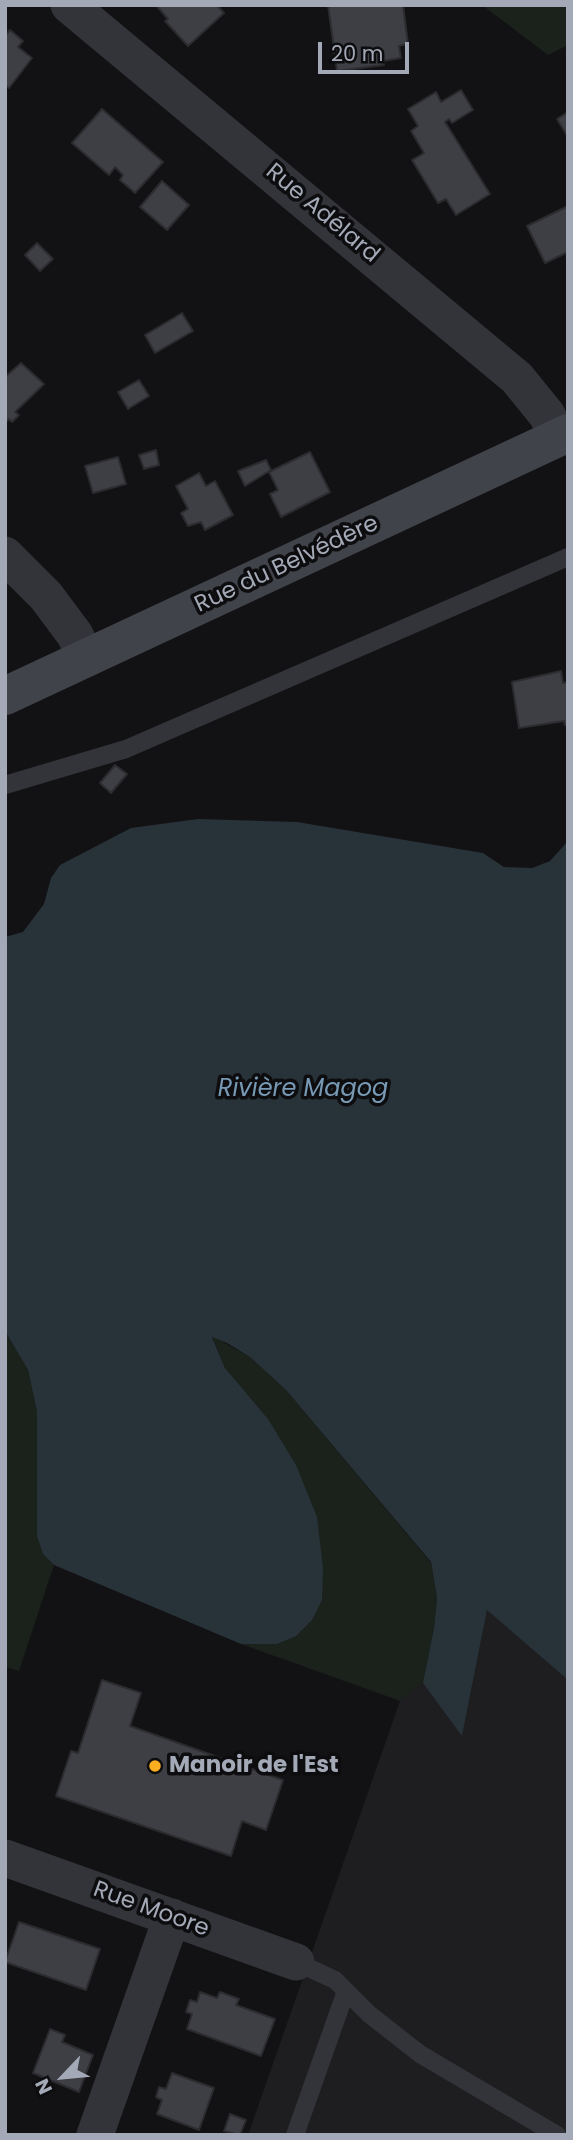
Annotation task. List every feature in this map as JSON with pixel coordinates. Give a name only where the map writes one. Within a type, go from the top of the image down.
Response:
[{"type":"street","name":"Rue Adélard","points":[[69,5],[517,378],[563,436]]},
{"type":"street","name":"Rue du Belvédère","points":[[5,695],[563,436]]},
{"type":"street","points":[[5,555],[46,596],[75,635],[86,658]]},
{"type":"street","name":"Rue Moore","points":[[5,1858],[296,1962]]},
{"type":"street","points":[[94,2135],[172,1917]]},
{"type":"lane","points":[[5,785],[126,749],[568,557]]},
{"type":"lane","points":[[296,1962],[322,1971],[394,2035],[420,2054],[557,2135]]},
{"type":"lane","points":[[295,2135],[346,1991]]},
{"type":"shaded area","points":[[482,5],[568,5],[568,45],[548,55]]},
{"type":"shaded area","points":[[5,1331],[28,1370],[37,1412],[37,1535],[43,1554],[54,1565],[19,1671],[5,1667]]},
{"type":"shaded area","points":[[212,1336],[250,1357],[286,1390],[431,1563],[437,1598],[423,1683],[400,1700],[241,1644],[277,1644],[296,1636],[312,1620],[268,1419],[225,1368]]},
{"type":"shaded area","points":[[227,1343],[462,1735],[487,1609],[568,1680],[568,2135],[248,2135],[400,1701],[241,1644],[255,1646]]},
{"type":"water","name":"Rivière Magog","points":[[198,819],[297,822],[483,853],[504,867],[532,868],[550,861],[568,841],[568,1680],[487,1610],[462,1736],[423,1683],[437,1598],[431,1562],[286,1390],[250,1357],[227,1343],[212,1337],[225,1368],[268,1419],[296,1465],[317,1517],[323,1568],[322,1600],[312,1620],[296,1636],[277,1644],[241,1644],[54,1565],[43,1554],[37,1536],[37,1412],[28,1370],[5,1331],[5,937],[23,932],[44,904],[51,878],[60,865],[131,828]]},
{"type":"building","points":[[156,5],[217,5],[224,13],[188,46],[165,21],[168,19]]},
{"type":"building","points":[[328,5],[403,5],[408,44],[399,46],[401,58],[383,61],[384,65],[337,71]]},
{"type":"building","points":[[10,30],[23,41],[18,47],[32,58],[9,88],[5,85],[5,36]]},
{"type":"building","points":[[461,90],[473,110],[452,123],[449,119],[445,122],[490,194],[456,215],[446,199],[438,203],[412,160],[424,153],[411,131],[418,126],[408,109],[436,92],[441,102]]},
{"type":"building","points":[[102,109],[163,162],[135,193],[120,180],[123,175],[115,167],[109,175],[72,143]]},
{"type":"building","points":[[568,112],[568,137],[557,119]]},
{"type":"building","points":[[162,181],[189,205],[167,230],[140,207]]},
{"type":"building","points":[[568,206],[568,252],[545,263],[527,226]]},
{"type":"building","points":[[37,243],[53,259],[40,271],[25,255]]},
{"type":"building","points":[[182,313],[193,331],[155,353],[145,335]]},
{"type":"building","points":[[21,363],[44,384],[15,412],[19,415],[12,422],[9,419],[5,423],[5,377]]},
{"type":"building","points":[[139,380],[149,396],[128,409],[118,392]]},
{"type":"building","points":[[156,450],[159,465],[144,469],[139,455]]},
{"type":"building","points":[[310,452],[330,492],[281,517],[270,494],[278,490],[269,472]]},
{"type":"building","points":[[118,457],[126,484],[93,493],[85,466]]},
{"type":"building","points":[[266,460],[271,470],[245,486],[238,471]]},
{"type":"building","points":[[199,473],[206,486],[215,481],[233,515],[205,530],[201,522],[188,526],[181,513],[188,509],[176,486]]},
{"type":"building","points":[[561,671],[563,683],[568,682],[568,725],[565,725],[564,721],[519,728],[512,682]]},
{"type":"building","points":[[115,765],[127,774],[111,793],[100,783]]},
{"type":"building","name":"Manoir de l'Est","points":[[102,1680],[141,1693],[130,1726],[283,1780],[266,1830],[242,1821],[231,1856],[56,1796],[71,1751],[78,1753]]},
{"type":"building","points":[[19,1922],[100,1949],[86,1990],[5,1962]]},
{"type":"building","points":[[200,1992],[217,1998],[220,1992],[239,1999],[236,2005],[275,2019],[261,2056],[187,2029],[192,2014],[186,2012],[190,2000],[197,2002]]},
{"type":"building","points":[[50,2029],[65,2035],[62,2042],[93,2055],[79,2092],[33,2073]]},
{"type":"building","points":[[172,2073],[214,2088],[199,2130],[157,2114],[162,2100],[156,2097],[159,2087],[166,2089]]},
{"type":"building","points":[[230,2114],[246,2120],[240,2135],[224,2131]]},
{"type":"place","name":"Manoir de l'Est","points":[[155,1766]]}]
